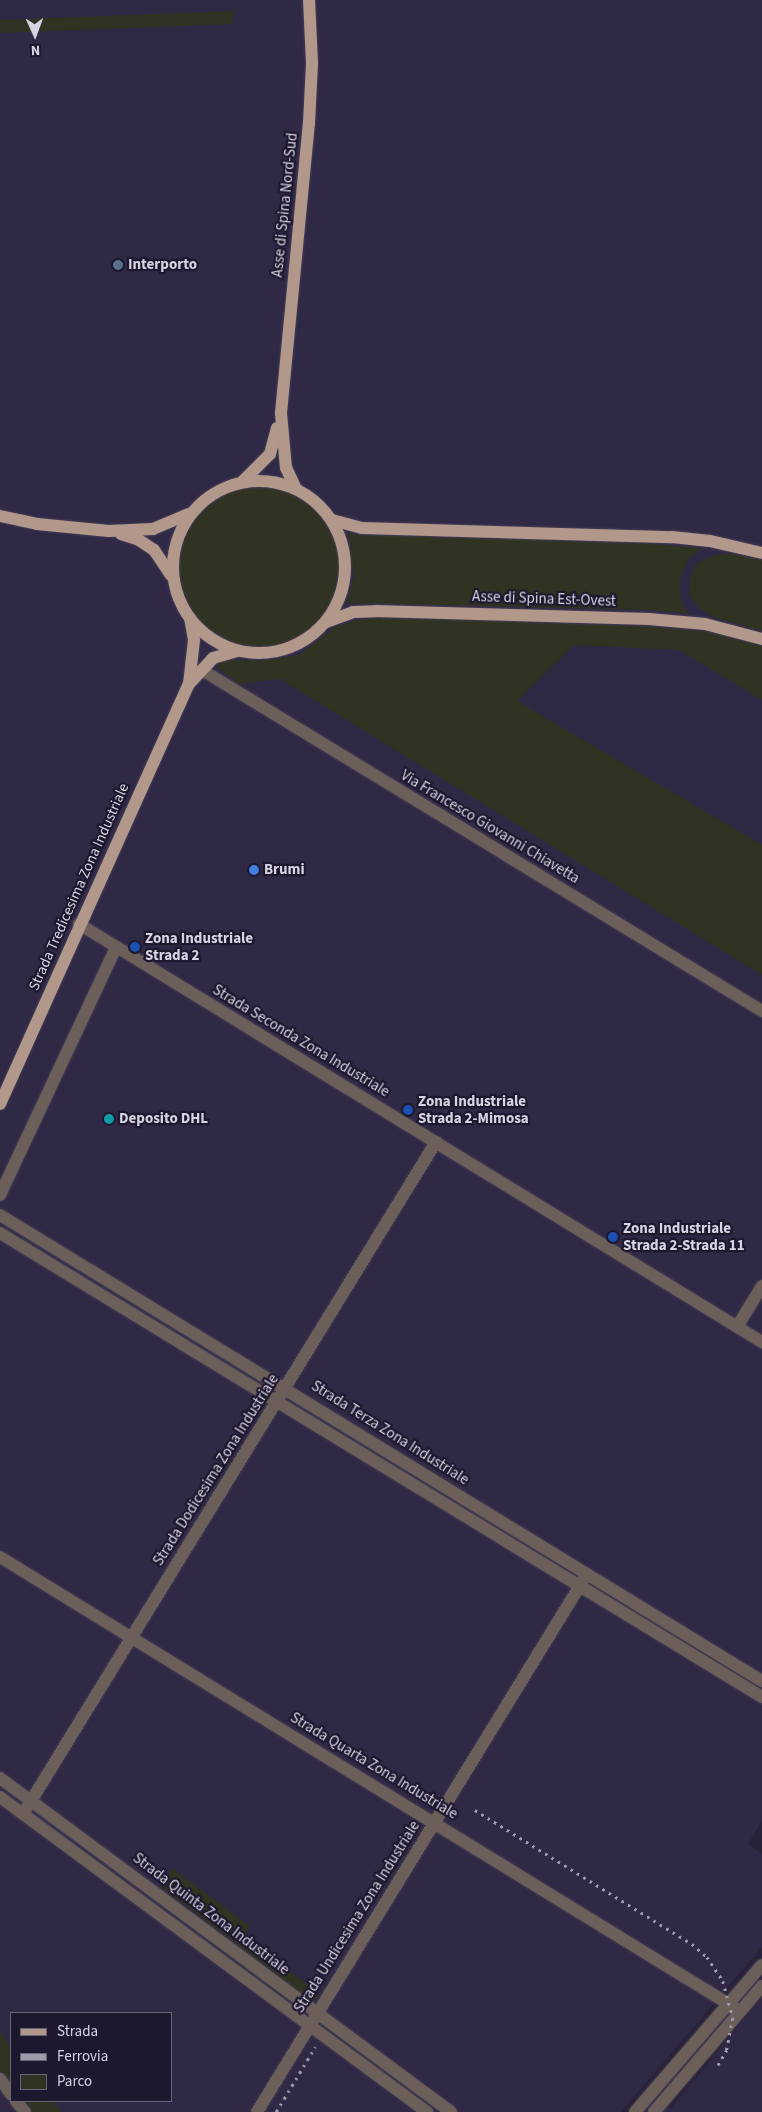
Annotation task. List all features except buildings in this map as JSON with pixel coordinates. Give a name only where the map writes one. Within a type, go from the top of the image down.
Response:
[{"type":"main road","name":"Asse di Spina Nord-Sud","points":[[281,414],[309,123],[312,63],[309,0]]},
{"type":"main road","points":[[0,516],[38,524],[109,531],[164,527],[192,512],[217,491],[241,482],[256,471],[270,454],[281,414]]},
{"type":"main road","points":[[281,414],[286,468],[296,489]]},
{"type":"main road","points":[[189,684],[218,656],[240,651],[267,653],[287,648],[311,636],[326,622],[339,598],[345,572],[343,545],[332,520],[314,500],[296,489],[269,481],[241,482]]},
{"type":"main road","points":[[174,582],[174,548],[192,512]]},
{"type":"main road","points":[[332,520],[362,528],[672,538],[710,541],[762,553]]},
{"type":"main road","points":[[109,531],[139,540],[154,550],[166,565],[190,618],[194,640],[189,684]]},
{"type":"main road","name":"Asse di Spina Est-Ovest","points":[[326,622],[347,613],[376,611],[649,619],[705,624],[762,639]]},
{"type":"main road","points":[[190,618],[215,641],[240,651]]},
{"type":"main road","name":"Strada Tredicesima Zona Industriale","points":[[0,1104],[79,924],[189,684]]},
{"type":"street","name":"Via Francesco Giovanni Chiavetta","points":[[202,670],[762,1011]]},
{"type":"street","name":"Strada Seconda Zona Industriale","points":[[79,924],[762,1342]]},
{"type":"street","points":[[0,1195],[116,947]]},
{"type":"street","name":"Strada Dodicesima Zona Industriale","points":[[23,1814],[436,1142]]},
{"type":"street","name":"Strada Terza Zona Industriale","points":[[0,1215],[286,1387],[762,1681]]},
{"type":"street","name":"Strada Terza Zona Industriale","points":[[0,1233],[762,1697]]},
{"type":"street","points":[[65,1273],[74,1261]]},
{"type":"street","points":[[737,1327],[762,1286]]},
{"type":"street","points":[[413,1484],[421,1471]]},
{"type":"street","name":"Strada Quarta Zona Industriale","points":[[0,1557],[736,2007]]},
{"type":"street","name":"Strada Undicesima Zona Industriale","points":[[257,2112],[587,1574]]},
{"type":"street","points":[[620,1611],[628,1599]]},
{"type":"street","name":"Strada Quinta Zona Industriale","points":[[0,1778],[451,2112]]},
{"type":"street","name":"Strada Quinta Zona Industriale","points":[[0,1797],[427,2112]]},
{"type":"street","points":[[70,1849],[79,1836]]},
{"type":"street","points":[[654,2112],[705,2052],[762,1965]]},
{"type":"street","points":[[635,2112],[694,2043],[762,1986]]},
{"type":"street","points":[[694,2043],[705,2052]]},
{"type":"street","points":[[675,2066],[686,2075]]},
{"type":"street","points":[[0,2079],[10,2093]]},
{"type":"street","points":[[17,2102],[25,2112]]},
{"type":"shaded area","points":[[0,0],[762,0],[762,1820],[748,1844],[762,1854],[762,1947],[621,2112],[0,2112]]},
{"type":"shaded area","points":[[762,1998],[762,2112],[662,2112],[667,2106],[670,2109]]},
{"type":"green space","points":[[234,11],[233,24],[0,33],[0,20]]},
{"type":"green space","points":[[260,487],[290,493],[310,505],[322,517],[334,537],[340,567],[334,597],[322,617],[310,629],[290,641],[260,647],[230,641],[210,629],[198,617],[186,597],[180,567],[186,537],[198,517],[210,505],[230,493]]},
{"type":"green space","points":[[348,534],[652,544],[702,548],[689,558],[679,580],[682,604],[689,614],[653,610],[347,603],[354,576]]},
{"type":"green space","points":[[729,553],[762,560],[762,631],[714,617],[700,609],[689,595],[691,573],[697,564],[709,557]]},
{"type":"green space","points":[[370,617],[649,626],[709,632],[762,646],[762,700],[679,650],[574,645],[517,701],[762,845],[762,975],[280,679],[238,684],[217,667],[219,662],[227,660],[258,661],[299,655],[336,626]]},
{"type":"green space","points":[[172,1868],[250,1926],[243,1938],[317,1991],[319,1998],[310,2000],[161,1887]]},
{"type":"green space","points":[[0,2032],[10,2046],[10,2084],[0,2071]]},
{"type":"green space","points":[[25,2102],[54,2102],[61,2112],[32,2112]]},
{"type":"railway","points":[[475,1810],[692,1944],[707,1957],[723,1981],[733,2018],[727,2050],[716,2069]]},
{"type":"railway","points":[[276,2112],[315,2047]]},
{"type":"place","name":"Interporto","points":[[118,265]]},
{"type":"place","name":"Brumi","points":[[254,870]]},
{"type":"place","name":"Zona Industriale Strada 2","points":[[135,947]]},
{"type":"place","name":"Zona Industriale Strada 2-Mimosa","points":[[408,1110]]},
{"type":"place","name":"Deposito DHL","points":[[109,1119]]},
{"type":"place","name":"Zona Industriale Strada 2-Strada 11","points":[[613,1237]]}]
